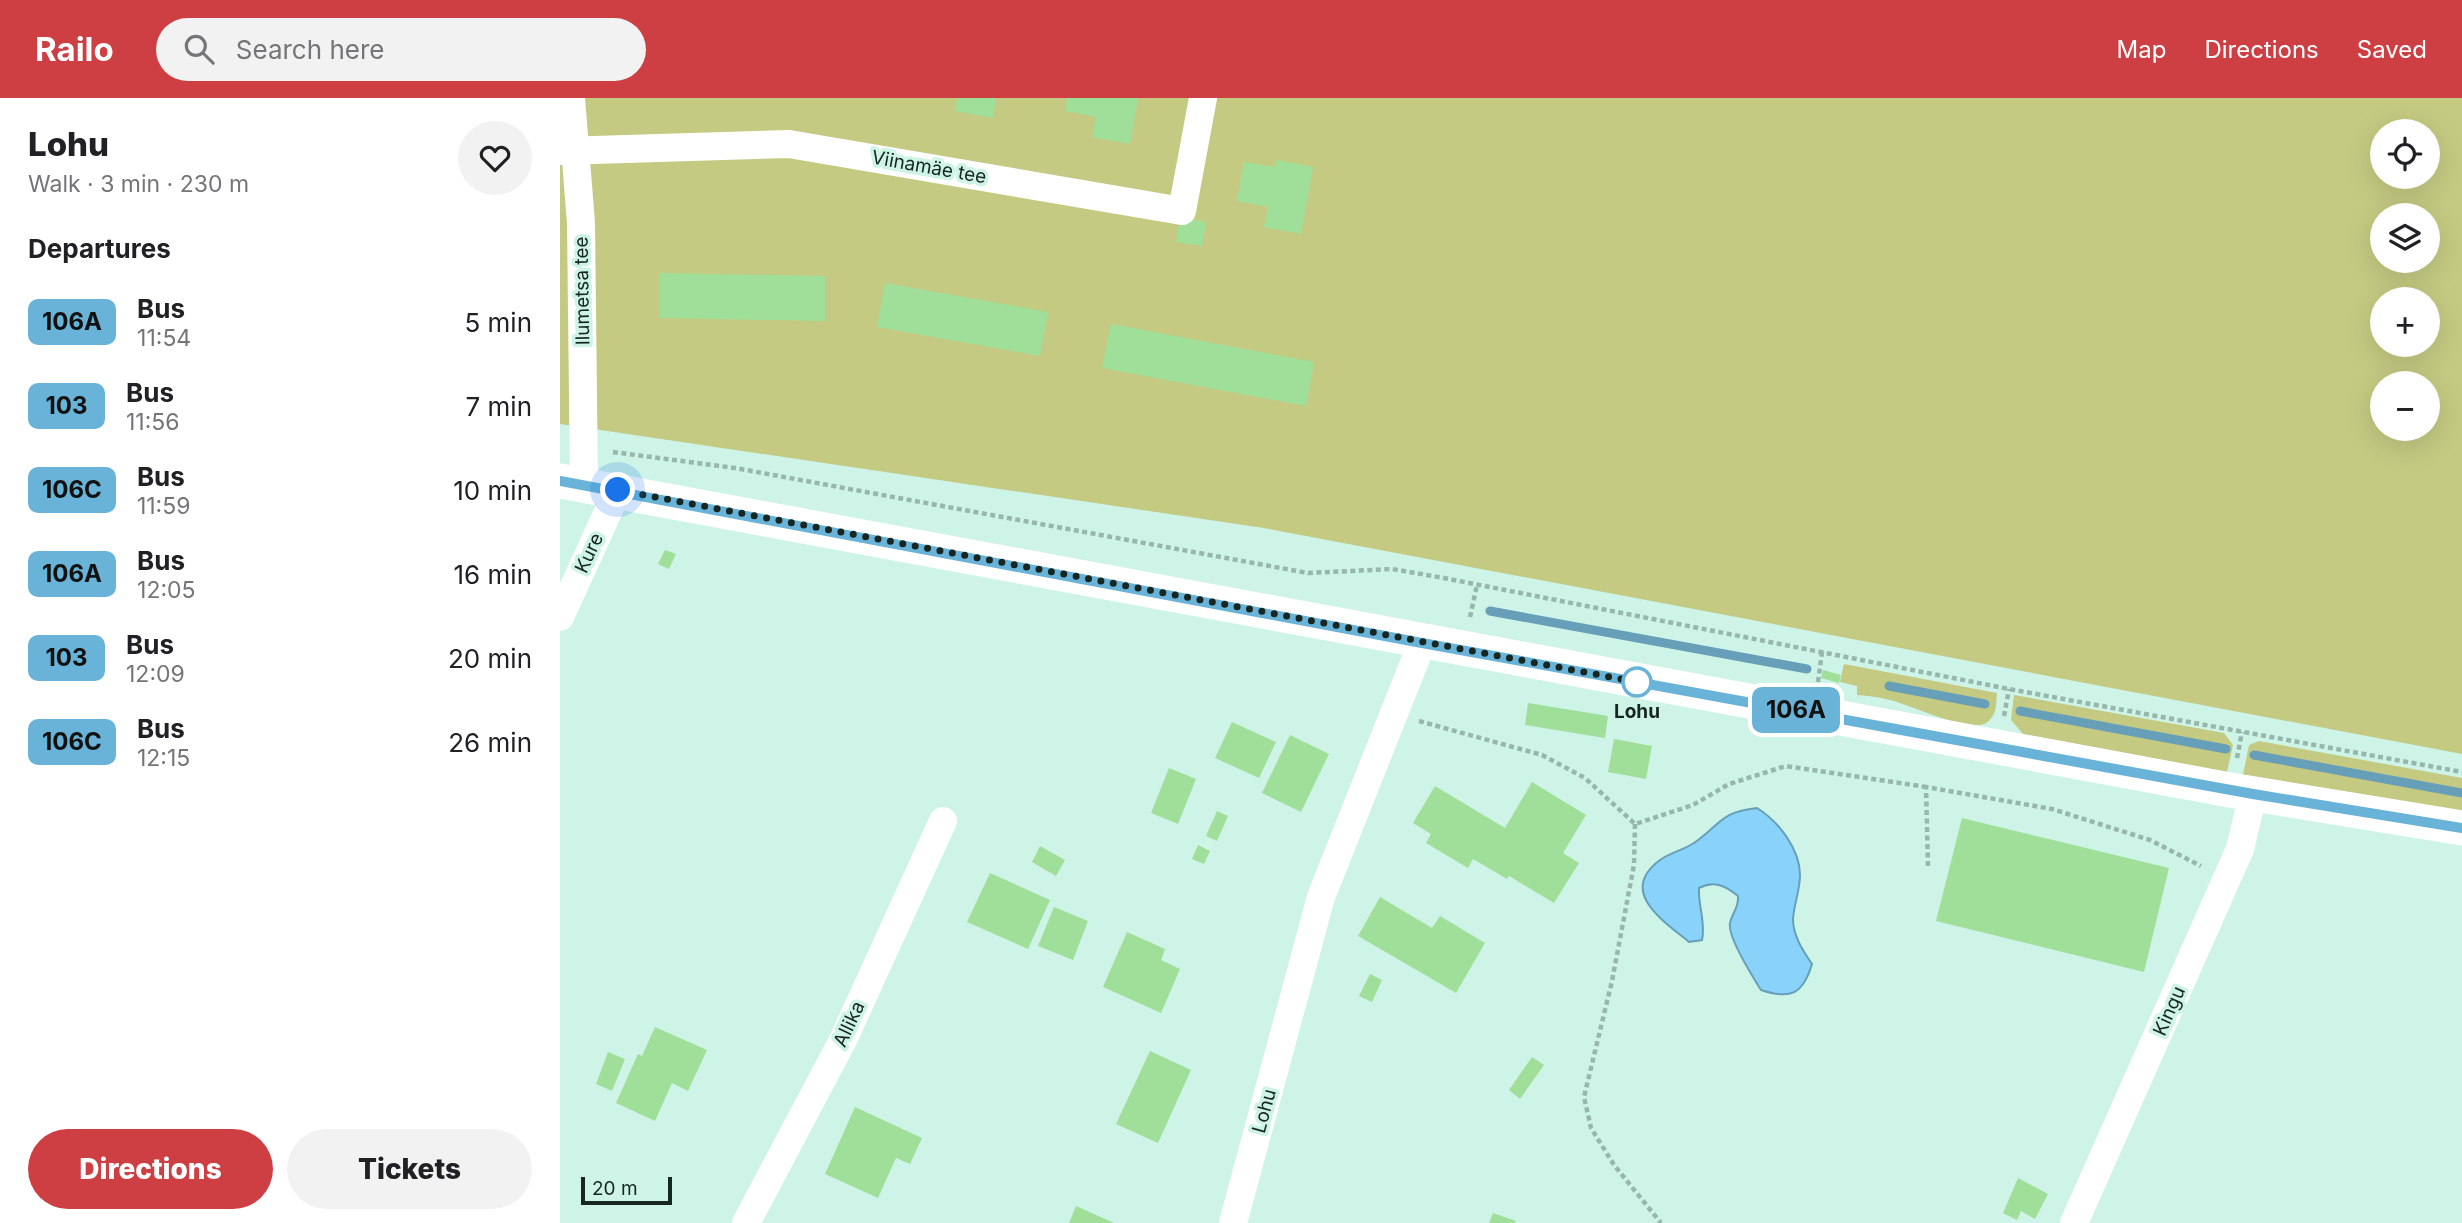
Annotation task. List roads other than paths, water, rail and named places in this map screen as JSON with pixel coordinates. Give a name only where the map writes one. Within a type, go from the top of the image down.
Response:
[{"type":"street","name":"Ilumetsa tee","points":[[572,98],[568,150],[581,223],[584,427],[572,482]]},
{"type":"street","name":"Viinamäe tee","points":[[568,150],[789,144],[1182,211],[1203,98]]},
{"type":"street","points":[[572,482],[1422,643],[2253,794],[2462,828]]},
{"type":"street","name":"Kure","points":[[560,617],[618,490]]},
{"type":"street","name":"Lohu","points":[[1233,1223],[1321,897],[1422,643]]},
{"type":"street","name":"Kingu","points":[[2074,1223],[2240,849],[2253,794]]},
{"type":"street","name":"Allika","points":[[746,1223],[843,1040],[943,821]]},
{"type":"water","points":[[1757,808],[1780,828],[1792,846],[1799,865],[1800,881],[1793,925],[1799,943],[1812,964],[1800,988],[1788,994],[1761,990],[1741,957],[1730,929],[1738,900],[1738,896],[1733,892],[1715,884],[1699,888],[1702,940],[1689,942],[1658,915],[1644,894],[1643,883],[1648,872],[1660,860],[1694,843],[1735,812]]},
{"type":"waterway","points":[[1490,611],[1807,669]]},
{"type":"waterway","points":[[1889,686],[1985,704]]},
{"type":"waterway","points":[[2020,711],[2226,749]]},
{"type":"waterway","points":[[2254,755],[2462,793]]},
{"type":"place","name":"Lohu","points":[[1637,682]]}]
